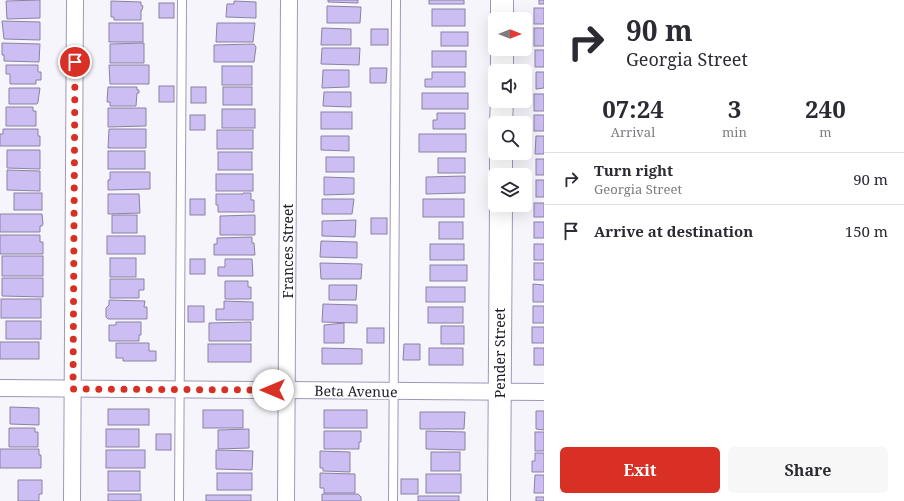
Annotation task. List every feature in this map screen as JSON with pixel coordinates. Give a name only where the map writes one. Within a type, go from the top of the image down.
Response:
[{"type":"street","points":[[72,501],[75,0]]},
{"type":"street","name":"Frances Street","points":[[286,501],[289,0]]},
{"type":"street","points":[[502,0],[502,12]]},
{"type":"street","name":"Pender Street","points":[[499,501],[501,212]]},
{"type":"street","name":"Beta Avenue","points":[[0,388],[544,392]]},
{"type":"lane","points":[[179,501],[182,0]]},
{"type":"lane","points":[[394,501],[396,0]]},
{"type":"building","points":[[40,0],[40,18],[7,19],[6,1]]},
{"type":"building","points":[[328,0],[358,0],[358,3],[328,2]]},
{"type":"building","points":[[429,0],[464,0],[464,4],[429,4]]},
{"type":"building","points":[[539,0],[544,0],[544,4],[539,4]]},
{"type":"building","points":[[111,1],[141,2],[141,5],[143,6],[141,10],[141,20],[114,20],[114,17],[111,17]]},
{"type":"building","points":[[234,1],[256,2],[256,18],[226,17],[227,4],[234,4]]},
{"type":"building","points":[[159,3],[174,3],[174,18],[159,18]]},
{"type":"building","points":[[327,6],[361,7],[360,23],[327,23]]},
{"type":"building","points":[[534,8],[544,8],[544,24],[534,24]]},
{"type":"building","points":[[432,9],[465,9],[465,26],[432,26]]},
{"type":"building","points":[[2,21],[40,22],[40,40],[4,39]]},
{"type":"building","points":[[109,23],[143,23],[143,42],[109,42]]},
{"type":"building","points":[[217,23],[255,23],[253,42],[216,42]]},
{"type":"building","points":[[322,28],[351,29],[351,45],[321,45]]},
{"type":"building","points":[[534,28],[544,28],[544,46],[534,46]]},
{"type":"building","points":[[371,29],[388,29],[388,45],[371,45]]},
{"type":"building","points":[[441,32],[468,32],[468,46],[441,46]]},
{"type":"building","points":[[2,43],[40,44],[39,62],[4,61],[4,55],[2,55]]},
{"type":"building","points":[[144,43],[144,63],[110,63],[110,44]]},
{"type":"building","points":[[254,44],[256,47],[254,62],[214,62],[214,45]]},
{"type":"building","points":[[322,48],[360,48],[359,65],[321,64]]},
{"type":"building","points":[[535,50],[544,50],[544,67],[535,67]]},
{"type":"building","points":[[432,51],[466,51],[466,67],[432,67]]},
{"type":"building","points":[[6,65],[38,65],[38,72],[41,72],[41,80],[36,80],[36,84],[10,84],[10,74],[6,74]]},
{"type":"building","points":[[109,65],[149,65],[149,84],[110,84]]},
{"type":"building","points":[[222,66],[252,66],[252,85],[222,85]]},
{"type":"building","points":[[370,68],[387,68],[386,83],[370,83]]},
{"type":"building","points":[[323,70],[349,70],[349,87],[322,88]]},
{"type":"building","points":[[432,72],[465,72],[465,87],[425,87],[425,79],[432,79]]},
{"type":"building","points":[[536,72],[544,72],[544,88],[536,89]]},
{"type":"building","points":[[159,86],[174,86],[174,102],[159,102]]},
{"type":"building","points":[[108,87],[137,87],[139,93],[137,93],[136,106],[110,106],[110,102],[107,102]]},
{"type":"building","points":[[191,87],[206,87],[206,103],[191,103]]},
{"type":"building","points":[[223,87],[252,87],[252,105],[223,105]]},
{"type":"building","points":[[9,88],[40,88],[37,104],[9,104]]},
{"type":"building","points":[[324,92],[351,92],[351,107],[323,106]]},
{"type":"building","points":[[422,93],[468,93],[468,109],[422,109]]},
{"type":"building","points":[[534,94],[544,94],[544,111],[534,111]]},
{"type":"building","points":[[6,107],[33,107],[33,111],[36,111],[36,126],[6,126]]},
{"type":"building","points":[[108,108],[146,108],[146,126],[108,127]]},
{"type":"building","points":[[222,109],[255,109],[255,128],[222,128]]},
{"type":"building","points":[[321,112],[352,112],[352,129],[321,129]]},
{"type":"building","points":[[437,113],[465,113],[465,129],[433,129],[433,120],[437,120]]},
{"type":"building","points":[[190,115],[205,115],[205,130],[190,130]]},
{"type":"building","points":[[534,115],[544,115],[544,131],[534,131]]},
{"type":"building","points":[[3,129],[38,129],[40,146],[0,146],[0,134],[3,134]]},
{"type":"building","points":[[109,129],[146,129],[146,148],[108,148]]},
{"type":"building","points":[[217,130],[253,130],[253,149],[217,149]]},
{"type":"building","points":[[419,134],[466,134],[466,152],[419,152]]},
{"type":"building","points":[[321,136],[349,136],[349,151],[321,150]]},
{"type":"building","points":[[536,136],[544,136],[544,154],[535,154]]},
{"type":"building","points":[[7,150],[40,150],[40,169],[7,168]]},
{"type":"building","points":[[108,151],[145,151],[145,169],[108,169]]},
{"type":"building","points":[[218,152],[252,152],[252,170],[218,170]]},
{"type":"building","points":[[326,157],[354,157],[354,172],[326,172]]},
{"type":"building","points":[[438,158],[465,158],[465,173],[438,173]]},
{"type":"building","points":[[536,159],[544,159],[544,175],[536,175]]},
{"type":"building","points":[[7,170],[40,171],[40,191],[7,190]]},
{"type":"building","points":[[110,172],[150,172],[150,189],[108,190]]},
{"type":"building","points":[[216,174],[253,174],[253,191],[216,191]]},
{"type":"building","points":[[465,176],[465,193],[426,194],[426,177]]},
{"type":"building","points":[[324,177],[354,178],[354,194],[324,195]]},
{"type":"building","points":[[536,180],[544,180],[544,197],[536,197]]},
{"type":"building","points":[[14,193],[42,193],[42,210],[14,210]]},
{"type":"building","points":[[251,193],[251,200],[254,200],[254,212],[218,212],[218,205],[216,205],[216,194]]},
{"type":"building","points":[[108,194],[139,194],[140,213],[108,214]]},
{"type":"building","points":[[190,199],[205,199],[205,215],[190,215]]},
{"type":"building","points":[[322,199],[354,199],[352,214],[322,214]]},
{"type":"building","points":[[423,199],[464,199],[464,217],[423,217]]},
{"type":"building","points":[[534,203],[544,203],[544,217],[534,217]]},
{"type":"building","points":[[0,214],[42,214],[43,224],[40,226],[40,232],[0,232]]},
{"type":"building","points":[[112,215],[137,215],[137,233],[112,233]]},
{"type":"building","points":[[255,215],[255,235],[220,235],[220,216]]},
{"type":"building","points":[[371,218],[387,218],[387,234],[371,234]]},
{"type":"building","points":[[356,220],[355,237],[322,236],[322,221]]},
{"type":"building","points":[[439,222],[463,222],[463,239],[439,239]]},
{"type":"building","points":[[534,222],[544,222],[544,238],[534,238]]},
{"type":"building","points":[[0,235],[40,235],[40,242],[43,242],[43,254],[0,254]]},
{"type":"building","points":[[107,236],[145,236],[145,254],[107,254]]},
{"type":"building","points":[[252,237],[255,255],[214,255],[214,244],[217,244],[217,238]]},
{"type":"building","points":[[321,241],[357,242],[357,258],[320,257]]},
{"type":"building","points":[[430,244],[464,244],[464,260],[430,260]]},
{"type":"building","points":[[534,244],[544,244],[544,260],[534,260]]},
{"type":"building","points":[[2,256],[43,256],[43,276],[2,276]]},
{"type":"building","points":[[110,258],[136,258],[136,277],[110,277]]},
{"type":"building","points":[[190,259],[205,259],[205,274],[190,274]]},
{"type":"building","points":[[225,259],[252,259],[253,276],[218,276],[218,267],[225,267]]},
{"type":"building","points":[[320,263],[362,264],[361,279],[321,279]]},
{"type":"building","points":[[534,263],[544,263],[544,280],[534,280]]},
{"type":"building","points":[[430,265],[467,265],[467,281],[430,281]]},
{"type":"building","points":[[2,278],[43,278],[43,297],[2,296]]},
{"type":"building","points":[[110,279],[144,279],[144,290],[139,290],[139,298],[110,298]]},
{"type":"building","points":[[225,281],[248,281],[248,287],[251,287],[251,299],[225,299]]},
{"type":"building","points":[[533,284],[544,285],[544,302],[533,302]]},
{"type":"building","points":[[329,285],[357,285],[356,300],[329,300]]},
{"type":"building","points":[[426,287],[465,287],[465,302],[426,302]]},
{"type":"building","points":[[1,299],[41,299],[41,318],[1,318]]},
{"type":"building","points":[[109,300],[145,301],[144,307],[147,307],[147,319],[108,319],[106,317],[106,308],[109,305]]},
{"type":"building","points":[[224,301],[253,302],[253,320],[216,320],[216,309],[224,309]]},
{"type":"building","points":[[323,304],[357,305],[357,323],[322,322]]},
{"type":"building","points":[[188,306],[204,306],[204,322],[188,322]]},
{"type":"building","points":[[533,306],[544,306],[544,323],[533,323]]},
{"type":"building","points":[[428,307],[463,307],[463,323],[428,323]]},
{"type":"building","points":[[6,321],[41,321],[41,339],[6,339]]},
{"type":"building","points":[[116,322],[141,322],[141,335],[139,335],[139,341],[109,341],[109,325],[116,325]]},
{"type":"building","points":[[251,322],[251,341],[209,341],[209,323]]},
{"type":"building","points":[[344,323],[344,343],[324,343],[324,325]]},
{"type":"building","points":[[441,326],[464,326],[464,344],[441,344]]},
{"type":"building","points":[[532,327],[544,327],[544,343],[532,343]]},
{"type":"building","points":[[367,328],[384,328],[384,343],[367,343]]},
{"type":"building","points":[[0,342],[39,342],[39,359],[0,359]]},
{"type":"building","points":[[116,343],[149,343],[149,351],[156,351],[156,361],[123,361],[123,358],[116,358]]},
{"type":"building","points":[[208,344],[251,344],[251,362],[208,362]]},
{"type":"building","points":[[404,344],[420,344],[420,360],[403,360]]},
{"type":"building","points":[[322,348],[362,349],[362,364],[322,364]]},
{"type":"building","points":[[429,348],[463,348],[463,365],[429,365]]},
{"type":"building","points":[[534,348],[544,348],[544,365],[534,365]]},
{"type":"building","points":[[10,407],[39,408],[39,425],[10,424]]},
{"type":"building","points":[[108,409],[149,409],[149,425],[108,425]]},
{"type":"building","points":[[203,410],[243,410],[243,428],[203,428]]},
{"type":"building","points":[[324,410],[367,410],[367,428],[324,428]]},
{"type":"building","points":[[536,411],[544,411],[544,430],[536,429]]},
{"type":"building","points":[[420,412],[465,412],[464,429],[420,429]]},
{"type":"building","points":[[9,428],[35,428],[35,432],[38,432],[38,447],[9,447]]},
{"type":"building","points":[[106,429],[139,429],[139,447],[106,447]]},
{"type":"building","points":[[249,429],[249,448],[218,449],[218,430]]},
{"type":"building","points":[[324,431],[361,431],[361,442],[359,442],[359,449],[324,449]]},
{"type":"building","points":[[426,431],[465,432],[465,450],[426,449]]},
{"type":"building","points":[[535,432],[544,432],[544,451],[535,451]]},
{"type":"building","points":[[156,434],[171,434],[171,450],[156,450]]},
{"type":"building","points":[[0,449],[39,449],[39,455],[41,455],[41,468],[0,468]]},
{"type":"building","points":[[106,450],[145,450],[145,468],[106,468]]},
{"type":"building","points":[[216,450],[253,451],[252,470],[216,469]]},
{"type":"building","points":[[320,451],[350,452],[350,472],[323,471],[323,468],[320,468]]},
{"type":"building","points":[[431,452],[460,452],[460,471],[431,471]]},
{"type":"building","points":[[535,453],[544,453],[544,472],[532,472],[532,461],[535,461]]},
{"type":"building","points":[[108,471],[140,471],[140,491],[108,491]]},
{"type":"building","points":[[217,473],[252,473],[252,490],[217,490]]},
{"type":"building","points":[[320,473],[355,474],[355,493],[324,493],[324,488],[320,488]]},
{"type":"building","points":[[426,474],[461,474],[461,493],[426,493]]},
{"type":"building","points":[[535,475],[544,475],[544,493],[534,493]]},
{"type":"building","points":[[401,479],[418,479],[418,494],[401,494]]},
{"type":"building","points":[[18,480],[42,480],[42,494],[39,494],[39,501],[18,501]]},
{"type":"building","points":[[108,494],[141,494],[141,501],[108,501]]},
{"type":"building","points":[[322,494],[358,494],[361,497],[361,501],[322,501]]},
{"type":"building","points":[[206,495],[251,495],[251,501],[206,501]]},
{"type":"building","points":[[418,496],[459,496],[459,501],[418,501]]},
{"type":"building","points":[[536,497],[544,497],[544,501],[536,501]]},
{"type":"route","points":[[75,62],[73,389],[273,390]]}]
